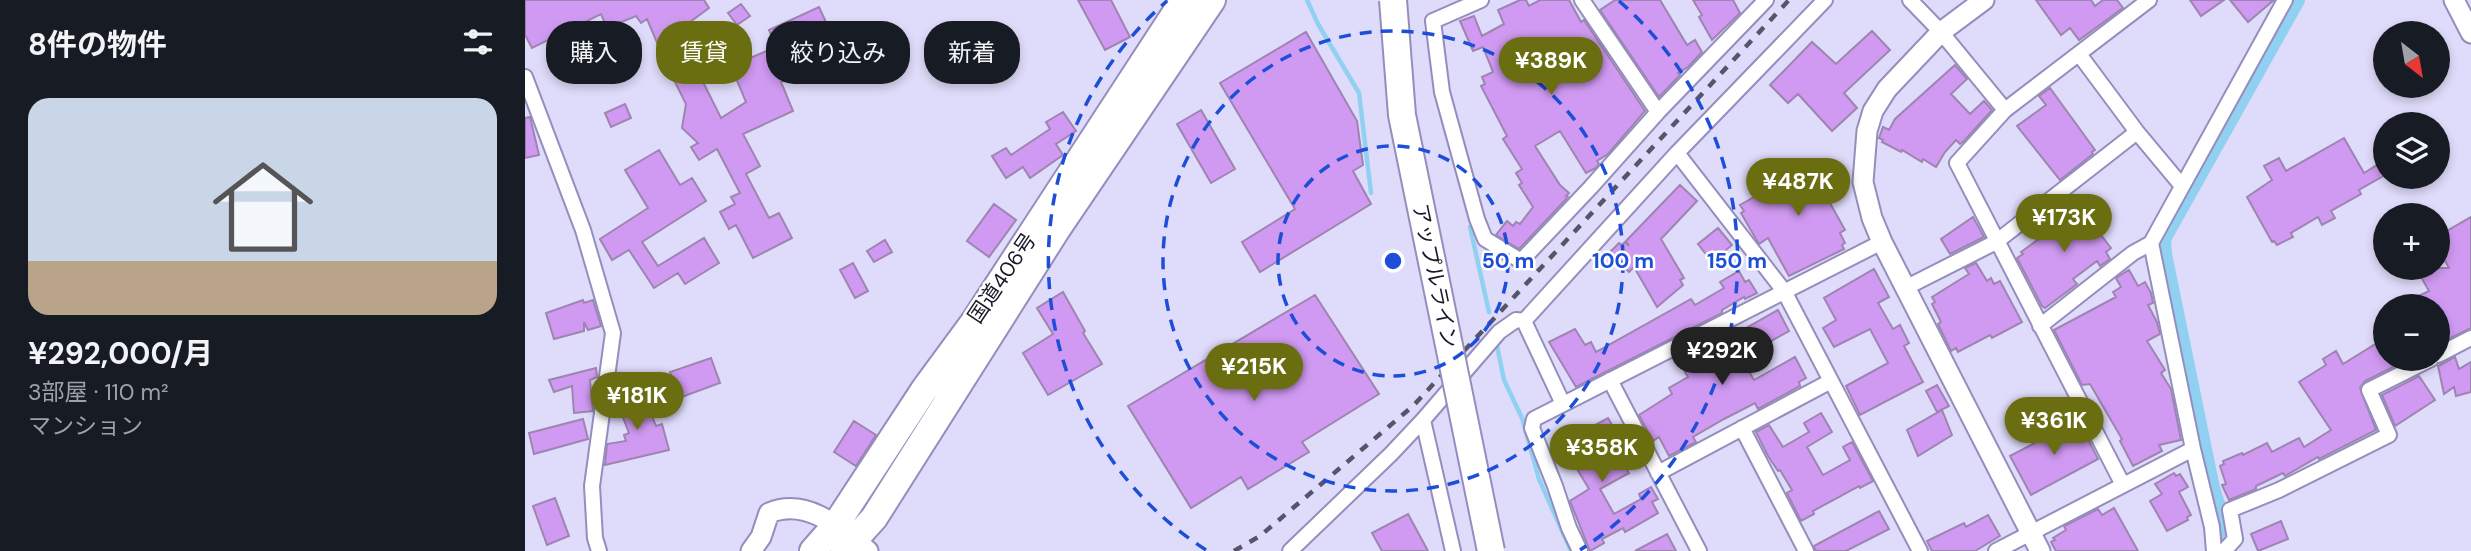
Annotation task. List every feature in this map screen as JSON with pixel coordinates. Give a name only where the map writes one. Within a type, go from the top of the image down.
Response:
[{"type":"highway","name":"国道406号","points":[[850,542],[924,390],[974,322],[1184,0]]},
{"type":"highway","name":"国道406号","points":[[813,551],[850,542],[874,518],[1057,229],[1212,0]]},
{"type":"highway","name":"アップルライン","points":[[1393,0],[1402,115],[1491,551]]},
{"type":"street","points":[[1481,0],[1433,21],[1442,92],[1485,239],[1521,261],[1766,0]]},
{"type":"street","points":[[1582,0],[1658,112]]},
{"type":"street","points":[[1524,321],[1677,153],[1825,0]]},
{"type":"street","points":[[1910,0],[1941,32],[2005,110]]},
{"type":"street","points":[[1985,0],[1941,32],[1887,89],[1873,111],[1867,131],[1863,182],[1872,218],[1882,242],[2040,551]]},
{"type":"street","points":[[2123,485],[1957,163],[2005,110],[2149,0]]},
{"type":"street","points":[[2040,326],[2133,253],[2151,243],[2285,0]]},
{"type":"street","points":[[2454,0],[2471,33]]},
{"type":"street","points":[[2079,54],[2137,132],[2182,186]]},
{"type":"street","points":[[525,77],[583,230],[613,332],[592,486],[595,538],[600,551]]},
{"type":"street","points":[[1905,288],[1996,242],[2137,132]]},
{"type":"street","points":[[1677,153],[1784,291],[1920,551]]},
{"type":"street","points":[[1580,551],[1532,428],[1534,419],[1882,242]]},
{"type":"street","points":[[2151,243],[2193,449],[2212,527],[2214,551]]},
{"type":"street","points":[[1290,551],[1423,420],[1499,332],[1516,320],[1524,321]]},
{"type":"street","points":[[1524,321],[1563,404]]},
{"type":"street","points":[[2450,349],[2471,338]]},
{"type":"street","points":[[2224,551],[2235,539],[2231,510],[2279,490],[2389,435],[2369,390],[2407,371]]},
{"type":"street","points":[[1610,380],[1699,551]]},
{"type":"street","points":[[1658,473],[1831,381]]},
{"type":"street","points":[[1423,420],[1453,551]]},
{"type":"street","points":[[1742,428],[1806,551]]},
{"type":"street","points":[[1996,551],[2193,449]]},
{"type":"street","points":[[751,551],[761,537],[769,513],[782,508],[807,510],[850,542]]},
{"type":"building","points":[[525,0],[704,0],[709,8],[691,21],[656,21],[656,40],[647,19],[642,22],[636,16],[624,21],[604,21],[601,14],[587,21],[546,21],[546,41],[532,48],[525,35]]},
{"type":"building","points":[[1078,0],[1111,0],[1130,37],[1105,50]]},
{"type":"building","points":[[1526,0],[1529,6],[1540,0],[1569,0],[1581,22],[1584,20],[1645,111],[1608,154],[1597,161],[1599,164],[1596,168],[1586,173],[1560,131],[1535,146],[1560,185],[1569,193],[1519,249],[1496,235],[1507,221],[1513,226],[1516,222],[1520,224],[1533,207],[1519,185],[1522,183],[1516,173],[1522,169],[1503,139],[1507,136],[1481,86],[1485,84],[1482,77],[1493,72],[1483,47],[1473,51],[1460,21],[1474,16],[1482,36],[1504,24],[1498,10]]},
{"type":"building","points":[[1615,0],[1660,0],[1687,45],[1695,40],[1702,52],[1678,73],[1680,75],[1659,97],[1600,10]]},
{"type":"building","points":[[1693,0],[1733,0],[1740,13],[1712,40]]},
{"type":"building","points":[[2036,0],[2091,0],[2095,6],[2103,0],[2117,0],[2123,8],[2079,40],[2070,28],[2061,35]]},
{"type":"building","points":[[2190,0],[2224,0],[2201,16]]},
{"type":"building","points":[[2230,0],[2274,0],[2248,22]]},
{"type":"building","points":[[741,4],[750,16],[743,21],[734,21],[728,13]]},
{"type":"building","points":[[819,7],[825,21],[789,21]]},
{"type":"building","points":[[1872,31],[1890,50],[1844,93],[1857,108],[1832,131],[1798,94],[1788,103],[1770,85],[1812,42],[1836,64]]},
{"type":"building","points":[[1306,32],[1357,121],[1363,165],[1353,171],[1371,204],[1260,272],[1242,242],[1295,209],[1220,83]]},
{"type":"building","points":[[766,51],[766,84],[782,84],[793,111],[743,134],[760,166],[746,174],[769,218],[779,213],[792,238],[753,258],[736,225],[729,229],[720,212],[735,204],[731,197],[740,193],[717,149],[699,160],[691,147],[698,143],[682,128],[686,104],[676,84],[704,84],[721,118],[746,102],[738,84],[752,84],[752,57]]},
{"type":"building","points":[[1955,65],[1967,79],[1951,94],[1970,114],[1984,101],[1992,110],[1964,141],[1960,144],[1956,140],[1936,167],[1882,142],[1879,138],[1883,127],[1889,130],[1895,119]]},
{"type":"building","points":[[2050,88],[2095,150],[2060,180],[2017,126],[2046,105],[2039,96]]},
{"type":"building","points":[[625,104],[631,118],[611,127],[605,113]]},
{"type":"building","points":[[1201,110],[1235,169],[1211,183],[1177,124]]},
{"type":"building","points":[[1063,112],[1076,131],[1056,144],[1063,155],[1030,178],[1023,167],[1006,178],[992,156],[1006,148],[1011,155],[1050,129],[1046,122]]},
{"type":"building","points":[[530,117],[539,155],[525,158],[525,118]]},
{"type":"building","points":[[2344,138],[2364,173],[2373,167],[2373,182],[2359,190],[2361,194],[2331,211],[2335,218],[2322,225],[2318,217],[2291,233],[2293,237],[2277,245],[2272,242],[2247,197],[2272,180],[2264,166],[2279,158],[2286,171]]},
{"type":"building","points":[[659,150],[680,185],[692,178],[706,201],[642,242],[658,266],[704,238],[719,263],[685,284],[678,273],[654,288],[629,250],[612,260],[600,239],[648,208],[625,170]]},
{"type":"building","points":[[1824,161],[1842,196],[1830,203],[1845,230],[1840,233],[1845,243],[1842,245],[1844,249],[1789,276],[1768,238],[1759,244],[1741,213],[1744,211],[1740,205],[1810,165],[1811,169]]},
{"type":"building","points":[[1680,185],[1697,201],[1661,239],[1684,278],[1680,280],[1683,285],[1657,307],[1634,267],[1629,272],[1610,252],[1619,243],[1622,245],[1625,242],[1629,246],[1626,241]]},
{"type":"building","points":[[2080,198],[2092,215],[2088,218],[2111,248],[2106,252],[2110,259],[2100,266],[2097,261],[2073,279],[2077,284],[2045,308],[2017,258],[2023,254],[2021,252],[2062,222],[2058,217]]},
{"type":"building","points":[[994,204],[1016,220],[989,257],[967,241]]},
{"type":"building","points":[[1973,217],[1984,237],[1950,254],[1941,239]]},
{"type":"building","points":[[2471,217],[2471,328],[2450,338],[2450,294],[2423,294],[2429,291],[2423,280],[2450,280],[2450,229]]},
{"type":"building","points":[[1718,228],[1732,245],[1712,262],[1698,244]]},
{"type":"building","points":[[885,240],[892,252],[874,262],[867,251]]},
{"type":"building","points":[[853,263],[868,291],[855,298],[840,270]]},
{"type":"building","points":[[1976,263],[1987,281],[1991,278],[1994,284],[2000,281],[2022,322],[1958,352],[1956,348],[1951,351],[1938,324],[1941,322],[1932,304],[1935,302],[1932,297],[1969,274],[1965,268]]},
{"type":"building","points":[[1874,269],[1889,297],[1878,303],[1893,329],[1900,325],[1909,343],[1904,346],[1923,382],[1860,415],[1846,386],[1888,363],[1870,329],[1834,347],[1823,328],[1836,320],[1824,298]]},
{"type":"building","points":[[2129,270],[2138,286],[2145,282],[2151,293],[2153,303],[2148,305],[2160,334],[2147,341],[2165,370],[2161,373],[2171,389],[2181,440],[2159,445],[2162,451],[2133,466],[2120,441],[2122,439],[2090,384],[2082,385],[2054,330],[2116,297],[2113,292],[2121,287],[2116,278]]},
{"type":"building","points":[[1739,271],[1745,282],[1749,280],[1757,293],[1745,299],[1744,297],[1722,310],[1722,313],[1576,387],[1549,342],[1575,329],[1585,345],[1591,342],[1596,352],[1691,299],[1695,305],[1724,288],[1720,282]]},
{"type":"building","points":[[1063,292],[1102,364],[1048,395],[1023,353],[1053,334],[1037,308]]},
{"type":"building","points":[[1315,295],[1379,394],[1302,442],[1309,452],[1248,489],[1241,477],[1191,508],[1128,406]]},
{"type":"building","points":[[583,300],[584,303],[593,300],[601,326],[588,330],[584,322],[584,331],[554,339],[546,313]]},
{"type":"building","points":[[1778,310],[1789,331],[1743,357],[1743,361],[1754,380],[1795,357],[1806,378],[1799,382],[1800,386],[1758,409],[1755,403],[1724,419],[1693,437],[1696,442],[1669,456],[1659,437],[1653,441],[1639,415],[1672,394],[1669,388],[1688,377],[1685,372],[1725,348],[1718,336],[1729,331],[1732,336]]},
{"type":"building","points":[[2373,345],[2373,371],[2385,371],[2365,381],[2360,388],[2376,430],[2285,476],[2283,473],[2256,486],[2256,489],[2229,500],[2222,485],[2226,484],[2220,466],[2224,464],[2223,461],[2267,443],[2272,452],[2299,438],[2304,447],[2331,430],[2299,382],[2326,365],[2323,359],[2336,351],[2343,364]]},
{"type":"building","points":[[2455,357],[2459,369],[2471,362],[2471,392],[2456,396],[2454,387],[2444,394],[2439,371],[2450,371],[2450,360]]},
{"type":"building","points":[[711,358],[720,383],[679,398],[670,372]]},
{"type":"building","points":[[596,368],[597,377],[590,380],[593,411],[574,413],[572,386],[554,392],[549,380]]},
{"type":"building","points":[[2419,376],[2435,400],[2395,426],[2382,395]]},
{"type":"building","points":[[1937,385],[1949,406],[1937,412],[1926,391]]},
{"type":"building","points":[[642,391],[656,426],[662,424],[669,450],[605,465],[607,444],[626,441],[624,435],[629,433],[617,402]]},
{"type":"building","points":[[1942,410],[1952,435],[1918,456],[1907,430]]},
{"type":"building","points":[[1821,413],[1832,432],[1807,447],[1823,475],[1850,460],[1843,447],[1852,442],[1873,481],[1813,511],[1814,514],[1801,521],[1787,493],[1792,490],[1768,456],[1756,432],[1769,425],[1783,447],[1809,432],[1804,423]]},
{"type":"building","points":[[1608,418],[1620,439],[1612,443],[1629,473],[1600,489],[1614,514],[1641,499],[1639,494],[1651,487],[1658,499],[1652,502],[1658,513],[1625,532],[1623,528],[1602,539],[1604,543],[1590,551],[1570,501],[1589,489],[1574,464],[1568,467],[1556,446]]},
{"type":"building","points":[[583,419],[588,439],[534,454],[529,433]]},
{"type":"building","points":[[2078,420],[2098,459],[2031,495],[2010,456]]},
{"type":"building","points":[[854,421],[876,435],[856,466],[834,452]]},
{"type":"building","points":[[2174,473],[2176,476],[2180,474],[2188,487],[2179,492],[2191,515],[2187,517],[2188,520],[2167,531],[2150,501],[2162,494],[2155,484]]},
{"type":"building","points":[[555,498],[569,536],[547,545],[533,506]]},
{"type":"building","points":[[2114,508],[2138,551],[2056,551],[2051,542],[2066,530],[2064,526],[2098,509],[2102,515]]},
{"type":"building","points":[[1879,511],[1889,529],[1846,551],[1816,551],[1814,546]]},
{"type":"building","points":[[1408,514],[1428,551],[1382,551],[1372,533]]},
{"type":"building","points":[[1988,515],[2000,536],[1975,551],[1932,551],[1927,541],[1964,523],[1966,527]]},
{"type":"building","points":[[2281,521],[2288,539],[2258,551],[2251,534]]},
{"type":"building","points":[[1667,534],[1676,551],[1635,551]]},
{"type":"waterway","points":[[1307,0],[1318,24],[1359,93],[1371,193]]},
{"type":"waterway","points":[[2227,535],[2212,488],[2163,239],[2297,0]]},
{"type":"waterway","points":[[1470,227],[1489,312]]},
{"type":"waterway","points":[[1496,341],[1504,380],[1522,418],[1539,479],[1571,551]]},
{"type":"railway","points":[[1234,551],[1260,536],[1413,406],[1789,0]]}]
